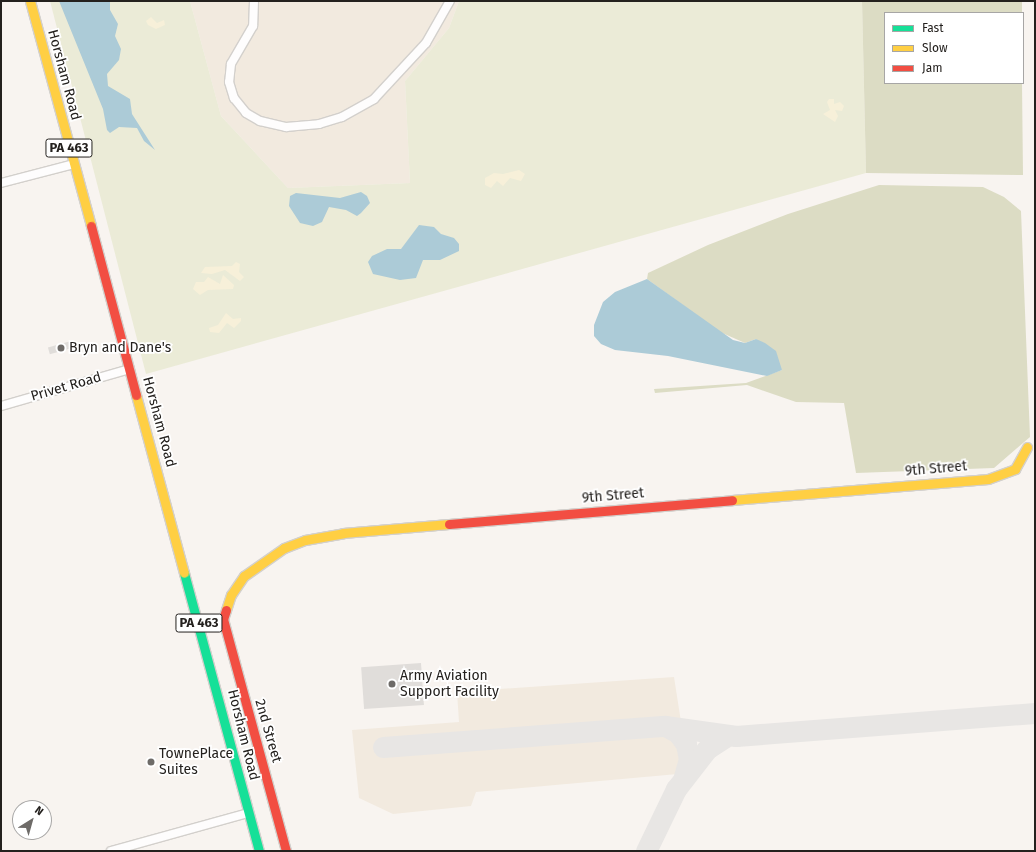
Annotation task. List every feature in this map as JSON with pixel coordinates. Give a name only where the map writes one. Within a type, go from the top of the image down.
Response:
[{"type":"street","name":"Horsham Road","points":[[30,1],[259,851]]},
{"type":"street","points":[[254,1],[253,26],[231,64],[229,82],[234,98],[246,113],[260,120],[286,126],[334,119],[374,99],[426,43],[445,14],[450,1]]},
{"type":"street","points":[[1,183],[74,164]]},
{"type":"street","name":"Privet Road","points":[[1,406],[130,369]]},
{"type":"street","name":"9th Street","points":[[223,619],[232,595],[248,573],[284,548],[317,537],[988,479],[1015,469],[1027,447]]},
{"type":"street","name":"2nd Street","points":[[223,619],[286,851]]},
{"type":"street","points":[[111,851],[248,813]]},
{"type":"shaded area","points":[[190,1],[459,1],[449,28],[405,81],[410,183],[288,188],[221,116]]},
{"type":"shaded area","points":[[674,677],[689,773],[476,792],[471,806],[393,814],[359,798],[352,730],[459,722],[457,692]]},
{"type":"green space","points":[[50,1],[190,1],[221,116],[288,188],[410,183],[405,81],[449,28],[459,1],[862,1],[866,173],[146,374]]},
{"type":"green space","points":[[862,1],[1022,1],[1022,12],[884,12],[884,84],[1022,84],[1023,175],[866,173]]},
{"type":"green space","points":[[879,185],[983,187],[1004,197],[1021,211],[1030,437],[994,468],[856,473],[844,403],[796,402],[747,385],[655,393],[654,389],[746,383],[782,370],[756,339],[745,343],[720,332],[647,279],[648,273],[708,245],[788,214]]},
{"type":"sand","points":[[151,17],[157,23],[164,20],[165,25],[156,29],[148,25],[146,21]]},
{"type":"sand","points":[[829,99],[834,99],[834,104],[840,102],[844,106],[842,111],[835,110],[838,116],[835,122],[823,114],[830,110],[827,102]]},
{"type":"sand","points":[[519,170],[525,174],[521,181],[510,178],[503,186],[497,181],[491,188],[485,185],[485,178],[494,173],[503,174]]},
{"type":"sand","points":[[236,262],[240,264],[239,272],[244,277],[240,281],[225,270],[212,274],[201,273],[205,267],[232,266]]},
{"type":"sand","points":[[223,275],[234,285],[233,289],[208,290],[200,295],[193,289],[196,282],[204,282],[208,277],[220,284]]},
{"type":"sand","points":[[226,313],[233,319],[241,318],[241,321],[234,328],[227,323],[219,333],[210,332],[209,328],[218,325]]},
{"type":"water","points":[[59,1],[110,1],[110,10],[118,24],[115,36],[121,49],[119,60],[107,74],[108,86],[130,99],[132,114],[155,150],[144,141],[137,128],[119,127],[110,133],[107,130],[103,109]]},
{"type":"water","points":[[361,192],[367,196],[370,203],[357,216],[346,210],[329,207],[322,222],[313,226],[300,223],[289,206],[290,196],[296,193],[340,198]]},
{"type":"water","points":[[419,225],[434,227],[441,234],[454,238],[459,244],[459,251],[440,260],[423,260],[416,278],[400,280],[373,274],[368,262],[372,256],[387,249],[401,249]]},
{"type":"water","points":[[647,279],[733,340],[745,343],[756,339],[765,343],[776,351],[782,370],[767,376],[668,356],[615,350],[601,344],[594,336],[594,325],[603,302],[615,292]]},
{"type":"building","name":"Bryn and Dane's","points":[[71,341],[73,348],[50,354],[48,348]]},
{"type":"building","name":"Army Aviation Support Facility","points":[[421,663],[424,705],[364,709],[361,667]]},
{"type":"taxiway","points":[[383,747],[665,726],[736,736],[1035,713]]},
{"type":"taxiway","points":[[665,726],[678,733],[686,744],[689,759],[684,776]]},
{"type":"taxiway","points":[[646,851],[676,789],[707,749],[727,736]]},
{"type":"traffic: fast","points":[[184,573],[259,851]]},
{"type":"traffic: slow","points":[[30,1],[91,226]]},
{"type":"traffic: slow","points":[[136,395],[184,573]]},
{"type":"traffic: slow","points":[[732,500],[988,479],[1015,469],[1027,447]]},
{"type":"traffic: slow","points":[[226,610],[231,595],[244,576],[284,548],[305,540],[343,533],[449,524]]},
{"type":"traffic: jam","points":[[91,226],[136,395]]},
{"type":"traffic: jam","points":[[449,524],[732,500]]},
{"type":"traffic: jam","points":[[226,610],[223,619],[286,851]]},
{"type":"place","name":"Bryn and Dane's","points":[[61,348]]},
{"type":"place","name":"Army Aviation Support Facility","points":[[392,684]]},
{"type":"place","name":"TownePlace Suites","points":[[151,762]]}]
